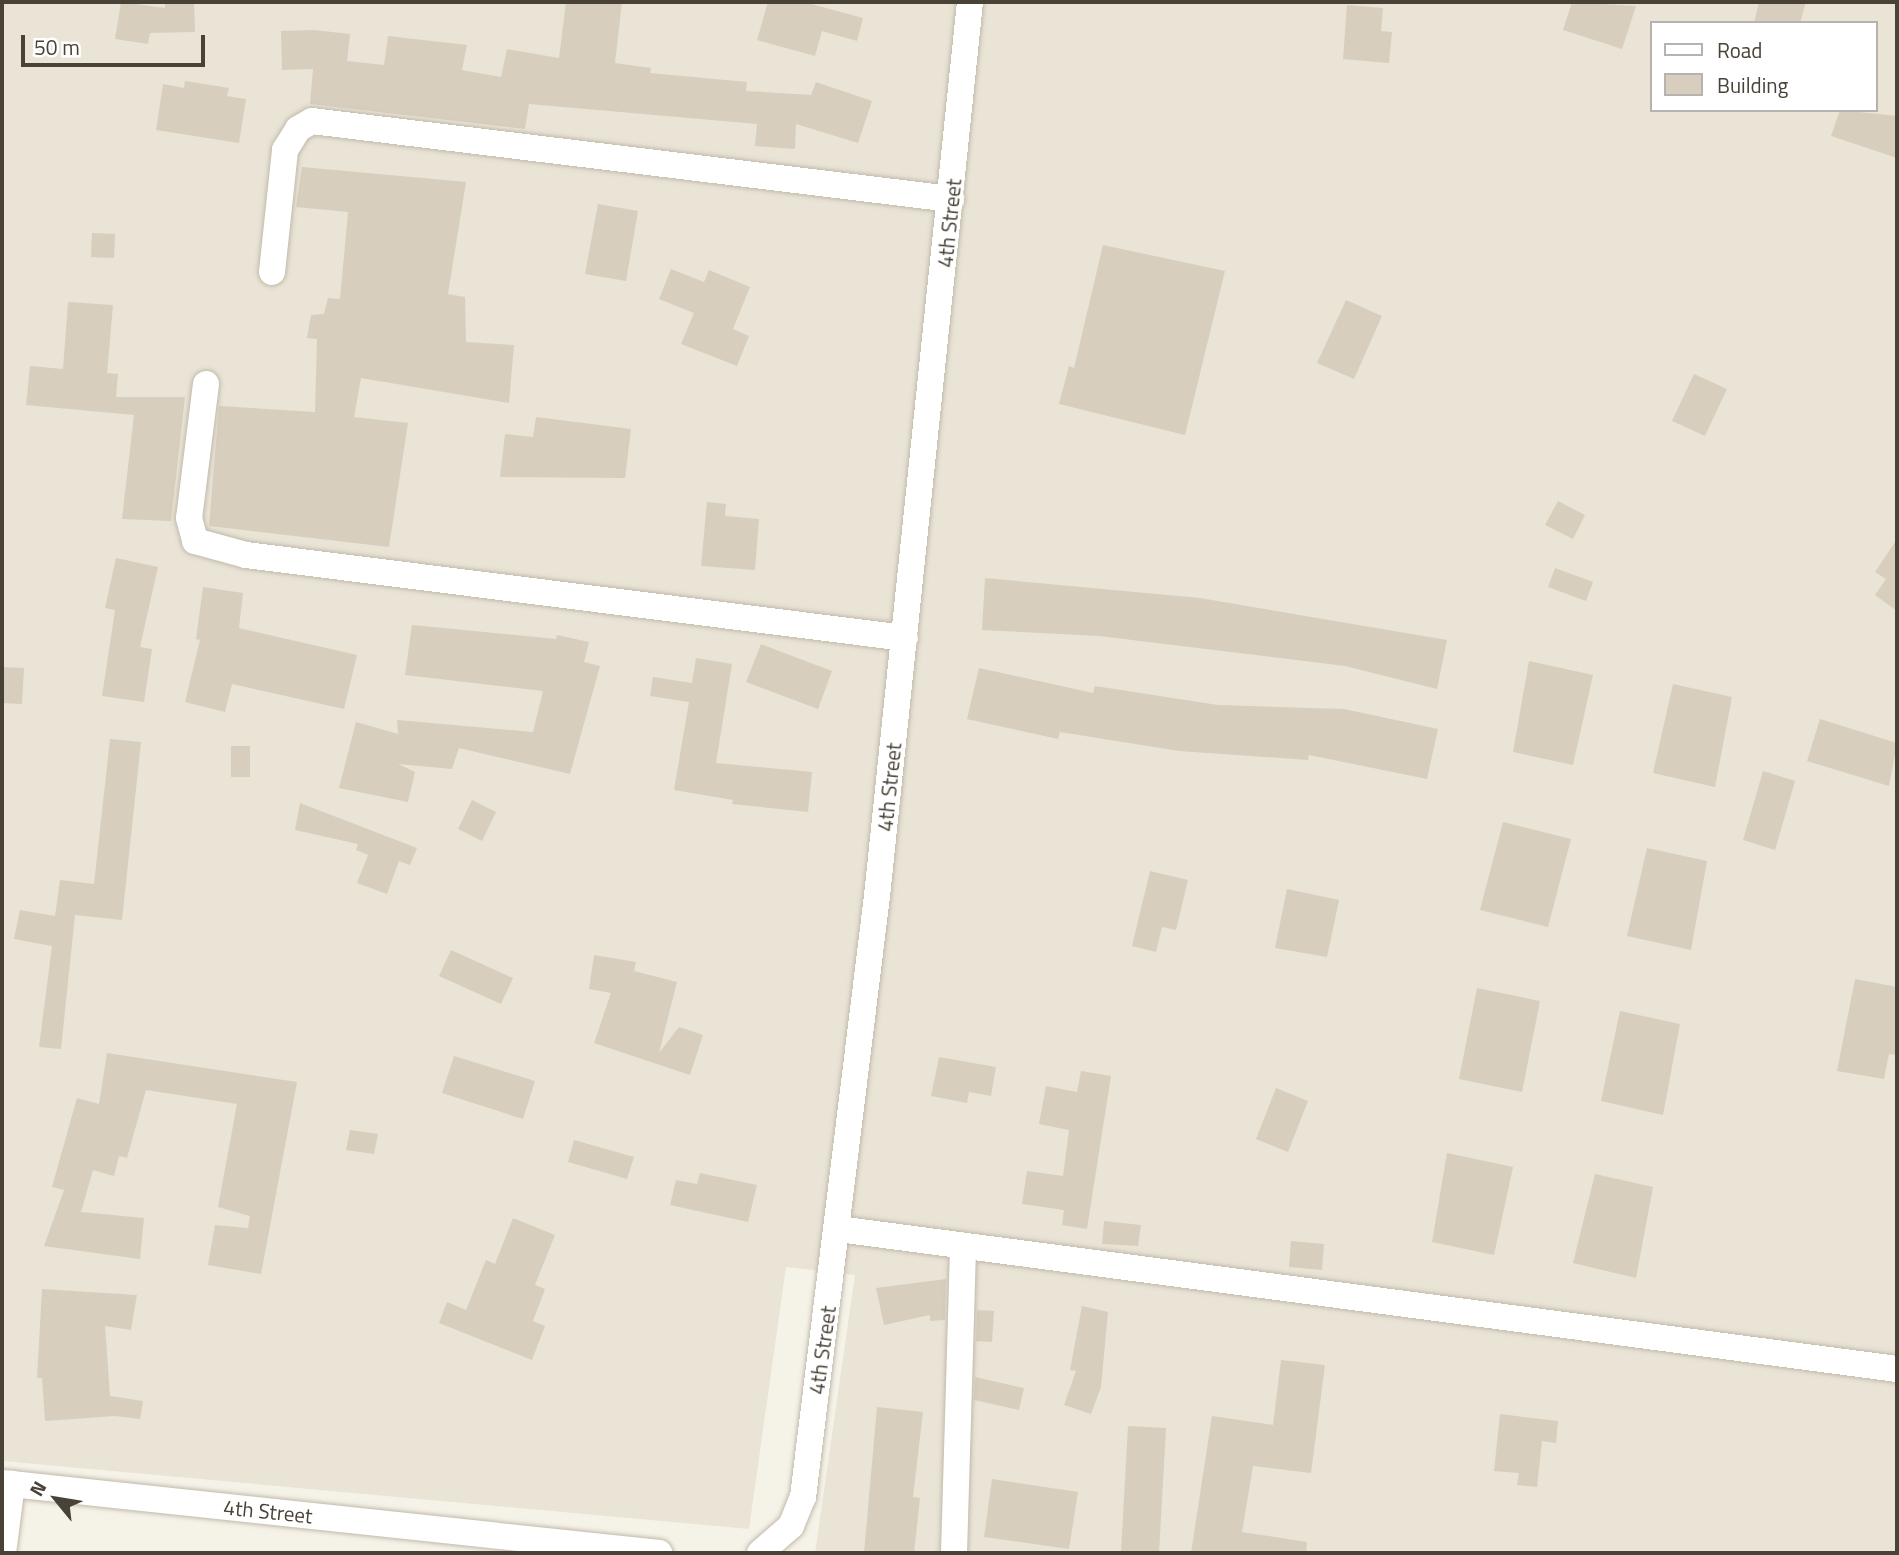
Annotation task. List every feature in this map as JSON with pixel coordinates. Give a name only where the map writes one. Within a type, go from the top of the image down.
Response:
[{"type":"street","name":"4th Street","points":[[760,1553],[791,1526],[803,1497],[838,1229],[905,638],[970,2]]},
{"type":"street","points":[[272,272],[285,150],[298,129],[312,121],[951,200]]},
{"type":"street","points":[[206,384],[190,518],[195,541],[272,559],[442,582],[574,592],[905,638]]},
{"type":"street","points":[[838,1229],[1897,1369]]},
{"type":"street","points":[[954,1553],[963,1246]]},
{"type":"street","name":"4th Street","points":[[7,1483],[659,1553]]},
{"type":"street","points":[[3,1553],[7,1483]]},
{"type":"shaded area","points":[[2,2],[1897,2],[1897,1553],[815,1553],[855,1275],[786,1267],[749,1529],[2,1461]]},
{"type":"building","points":[[121,2],[165,8],[165,2],[194,2],[195,32],[150,33],[148,44],[115,39]]},
{"type":"building","points":[[566,2],[622,2],[615,63],[651,68],[650,73],[747,82],[746,91],[811,95],[816,82],[872,101],[858,143],[796,124],[795,149],[755,146],[757,124],[529,104],[525,129],[310,104],[313,69],[282,70],[281,31],[314,30],[350,34],[347,61],[384,65],[388,36],[467,45],[462,70],[501,77],[507,49],[559,58]]},
{"type":"building","points":[[768,2],[804,2],[863,18],[857,41],[822,31],[815,56],[757,40]]},
{"type":"building","points":[[1572,2],[1636,6],[1622,49],[1563,30]]},
{"type":"building","points":[[1759,2],[1806,2],[1801,21],[1754,21]]},
{"type":"building","points":[[1347,5],[1383,8],[1381,31],[1392,32],[1389,63],[1343,59]]},
{"type":"building","points":[[185,81],[229,88],[227,96],[246,99],[239,143],[156,130],[163,84],[184,88]]},
{"type":"building","points":[[1839,112],[1897,116],[1897,158],[1831,136]]},
{"type":"building","points":[[302,167],[466,182],[448,294],[465,297],[466,342],[514,345],[509,403],[361,378],[354,417],[408,423],[389,547],[209,526],[219,406],[315,412],[317,339],[307,338],[311,315],[324,314],[328,298],[340,299],[348,212],[296,207]]},
{"type":"building","points":[[598,204],[638,211],[626,281],[585,274]]},
{"type":"building","points":[[92,233],[115,234],[114,258],[91,257]]},
{"type":"building","points":[[1103,245],[1225,271],[1185,435],[1059,404],[1069,366],[1074,368]]},
{"type":"building","points":[[671,269],[704,282],[709,270],[750,287],[733,329],[749,336],[737,366],[681,344],[694,313],[659,299]]},
{"type":"building","points":[[1346,300],[1382,316],[1354,379],[1317,363]]},
{"type":"building","points":[[68,302],[113,305],[107,373],[118,374],[116,397],[185,397],[171,521],[122,519],[134,415],[26,405],[30,366],[63,369]]},
{"type":"building","points":[[1694,374],[1727,389],[1705,436],[1672,421]]},
{"type":"building","points":[[536,417],[631,429],[625,478],[500,477],[505,434],[533,437]]},
{"type":"building","points":[[1558,501],[1585,515],[1573,539],[1545,525]]},
{"type":"building","points":[[707,502],[726,504],[725,516],[759,519],[755,570],[701,566]]},
{"type":"building","points":[[1897,539],[1897,611],[1875,595],[1886,579],[1875,572]]},
{"type":"building","points":[[116,558],[158,567],[140,647],[152,649],[144,702],[102,696],[115,610],[105,608]]},
{"type":"building","points":[[1555,568],[1593,582],[1586,601],[1548,587]]},
{"type":"building","points":[[985,578],[1200,598],[1447,640],[1437,689],[1345,666],[1099,636],[982,630]]},
{"type":"building","points":[[203,587],[243,593],[239,628],[357,655],[344,709],[232,684],[225,712],[185,702],[200,640],[196,639]]},
{"type":"building","points":[[412,625],[556,639],[557,635],[589,642],[584,662],[600,666],[570,774],[459,748],[452,769],[398,764],[415,772],[408,802],[339,788],[356,722],[398,734],[397,720],[533,732],[543,691],[405,675]]},
{"type":"building","points":[[761,644],[832,671],[818,709],[746,682]]},
{"type":"building","points":[[696,658],[732,664],[716,763],[812,772],[808,812],[732,804],[733,800],[674,790],[689,702],[650,696],[653,677],[692,683]]},
{"type":"building","points":[[1529,661],[1593,675],[1573,765],[1513,752]]},
{"type":"building","points":[[2,667],[24,668],[22,704],[2,703]]},
{"type":"building","points":[[979,668],[1093,693],[1095,686],[1218,705],[1344,709],[1438,729],[1427,779],[1309,755],[1308,760],[1179,751],[1060,732],[1058,739],[967,719]]},
{"type":"building","points":[[1673,684],[1732,697],[1715,787],[1653,773]]},
{"type":"building","points":[[1820,719],[1897,743],[1889,786],[1807,761]]},
{"type":"building","points":[[110,739],[141,742],[122,920],[75,915],[61,1049],[39,1047],[52,946],[14,939],[20,910],[55,916],[60,880],[94,884]]},
{"type":"building","points":[[231,746],[250,746],[250,777],[231,777]]},
{"type":"building","points":[[1763,771],[1795,781],[1775,850],[1743,840]]},
{"type":"building","points":[[472,800],[496,812],[482,841],[458,829]]},
{"type":"building","points":[[300,803],[417,848],[410,865],[399,861],[387,894],[357,883],[368,855],[356,850],[358,844],[295,830]]},
{"type":"building","points":[[1503,822],[1571,839],[1548,927],[1480,910]]},
{"type":"building","points":[[1647,848],[1707,861],[1691,950],[1627,936]]},
{"type":"building","points":[[1150,871],[1188,880],[1176,930],[1162,927],[1156,952],[1132,946]]},
{"type":"building","points":[[1287,889],[1339,900],[1327,957],[1275,948]]},
{"type":"building","points":[[451,950],[513,978],[501,1004],[439,976]]},
{"type":"building","points":[[594,955],[636,962],[634,971],[677,982],[659,1053],[679,1027],[703,1035],[690,1075],[594,1043],[611,993],[589,989]]},
{"type":"building","points":[[1855,979],[1897,987],[1897,1055],[1889,1054],[1884,1079],[1837,1071]]},
{"type":"building","points":[[1477,988],[1540,1001],[1522,1092],[1459,1079]]},
{"type":"building","points":[[1620,1011],[1680,1024],[1663,1115],[1601,1101]]},
{"type":"building","points":[[107,1053],[297,1082],[261,1274],[208,1265],[215,1225],[248,1228],[250,1216],[218,1207],[237,1104],[146,1090],[127,1158],[119,1156],[114,1176],[93,1170],[81,1212],[144,1218],[140,1259],[44,1246],[64,1190],[52,1187],[77,1098],[99,1104]]},
{"type":"building","points":[[454,1056],[535,1081],[523,1119],[442,1093]]},
{"type":"building","points":[[939,1057],[996,1067],[991,1096],[969,1092],[967,1103],[931,1096]]},
{"type":"building","points":[[1081,1071],[1111,1076],[1087,1229],[1062,1225],[1064,1210],[1022,1204],[1027,1171],[1063,1176],[1069,1130],[1039,1124],[1046,1086],[1077,1092]]},
{"type":"building","points":[[1276,1088],[1308,1101],[1288,1152],[1256,1139]]},
{"type":"building","points":[[350,1130],[378,1134],[374,1154],[346,1150]]},
{"type":"building","points":[[574,1140],[634,1157],[627,1179],[568,1162]]},
{"type":"building","points":[[1447,1153],[1513,1167],[1494,1255],[1432,1242]]},
{"type":"building","points":[[700,1173],[757,1185],[748,1222],[670,1205],[676,1180],[697,1184]]},
{"type":"building","points":[[1595,1174],[1653,1187],[1636,1278],[1573,1263]]},
{"type":"building","points":[[513,1218],[555,1235],[535,1285],[545,1289],[533,1321],[545,1326],[532,1360],[439,1323],[447,1302],[466,1310],[486,1260],[495,1264]]},
{"type":"building","points":[[1104,1221],[1141,1225],[1138,1246],[1102,1244]]},
{"type":"building","points":[[1291,1241],[1324,1244],[1322,1270],[1289,1267]]},
{"type":"building","points":[[946,1279],[945,1320],[930,1321],[930,1315],[884,1325],[876,1288]]},
{"type":"building","points":[[42,1289],[137,1295],[131,1330],[105,1326],[110,1396],[143,1401],[140,1419],[115,1416],[45,1421],[42,1378],[37,1378]]},
{"type":"building","points":[[1082,1306],[1108,1312],[1101,1387],[1091,1414],[1064,1405],[1076,1371],[1070,1370]]},
{"type":"building","points":[[977,1310],[994,1311],[992,1342],[976,1341]]},
{"type":"building","points":[[1281,1360],[1325,1365],[1311,1473],[1253,1466],[1242,1532],[1307,1542],[1306,1553],[1191,1553],[1212,1416],[1273,1425]]},
{"type":"building","points":[[975,1377],[1024,1388],[1019,1410],[974,1400]]},
{"type":"building","points":[[877,1407],[923,1412],[913,1497],[920,1498],[914,1553],[864,1553]]},
{"type":"building","points":[[1500,1414],[1558,1421],[1556,1443],[1542,1441],[1537,1487],[1517,1485],[1519,1473],[1494,1471]]},
{"type":"building","points":[[1128,1426],[1166,1428],[1159,1553],[1121,1553]]},
{"type":"building","points":[[992,1479],[1078,1492],[1069,1549],[984,1537]]}]
